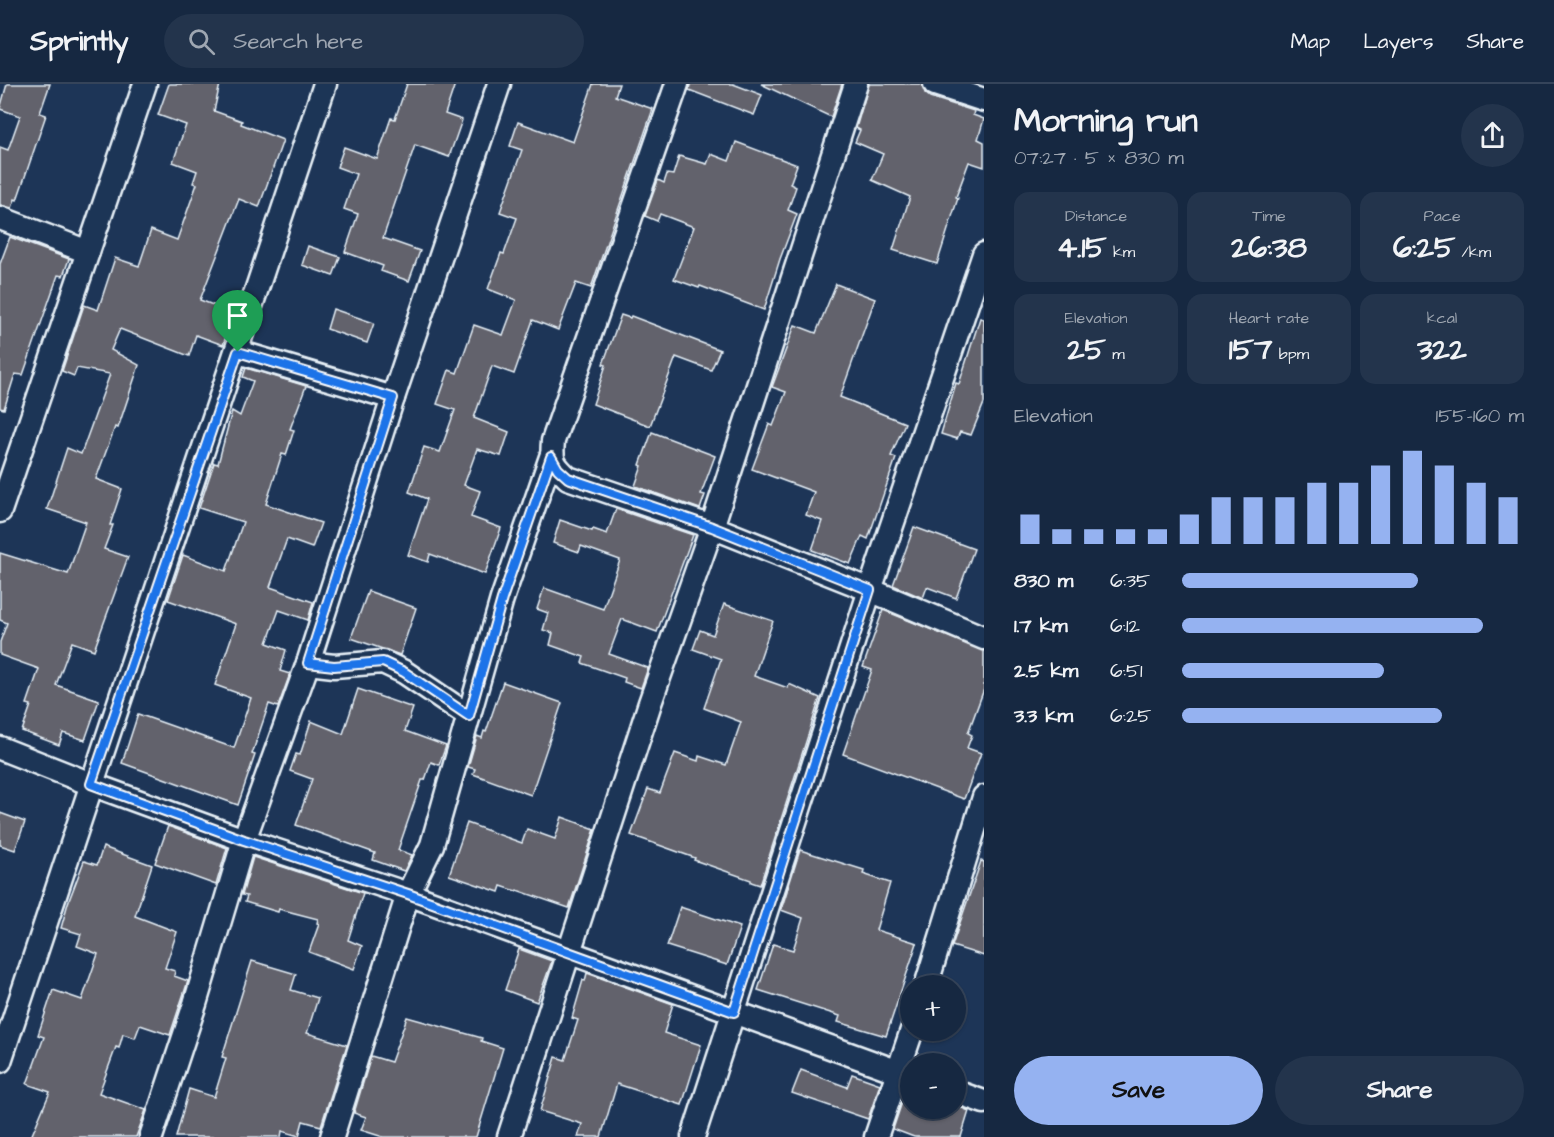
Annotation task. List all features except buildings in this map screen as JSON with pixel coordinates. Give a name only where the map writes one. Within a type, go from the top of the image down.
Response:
[{"type":"street","points":[[0,511],[145,84]]},
{"type":"street","points":[[0,1061],[91,784],[238,352],[325,84]]},
{"type":"street","points":[[151,1137],[195,1004],[244,840],[308,663],[393,398],[499,84]]},
{"type":"street","points":[[332,1137],[408,894],[432,845],[502,599],[551,457],[553,441],[677,84]]},
{"type":"street","points":[[510,1137],[650,703],[712,527],[856,84]]},
{"type":"street","points":[[935,84],[984,100]]},
{"type":"street","points":[[0,218],[88,252]]},
{"type":"street","points":[[693,1137],[870,590],[984,254]]},
{"type":"street","points":[[238,352],[393,398]]},
{"type":"street","points":[[551,457],[558,469],[568,478],[712,527],[984,638]]},
{"type":"street","points":[[308,663],[334,666],[383,662],[404,672],[469,716]]},
{"type":"street","points":[[0,748],[244,840],[408,894],[900,1072]]},
{"type":"street","points":[[929,975],[984,797]]},
{"type":"street","points":[[876,1137],[900,1085]]},
{"type":"street","points":[[966,1096],[984,1102]]},
{"type":"route","points":[[238,352],[393,398],[308,663],[334,666],[383,662],[404,672],[469,716],[502,599],[551,457],[558,469],[568,478],[712,527],[870,590],[734,1012],[408,894],[244,840],[91,784],[238,352]]}]
